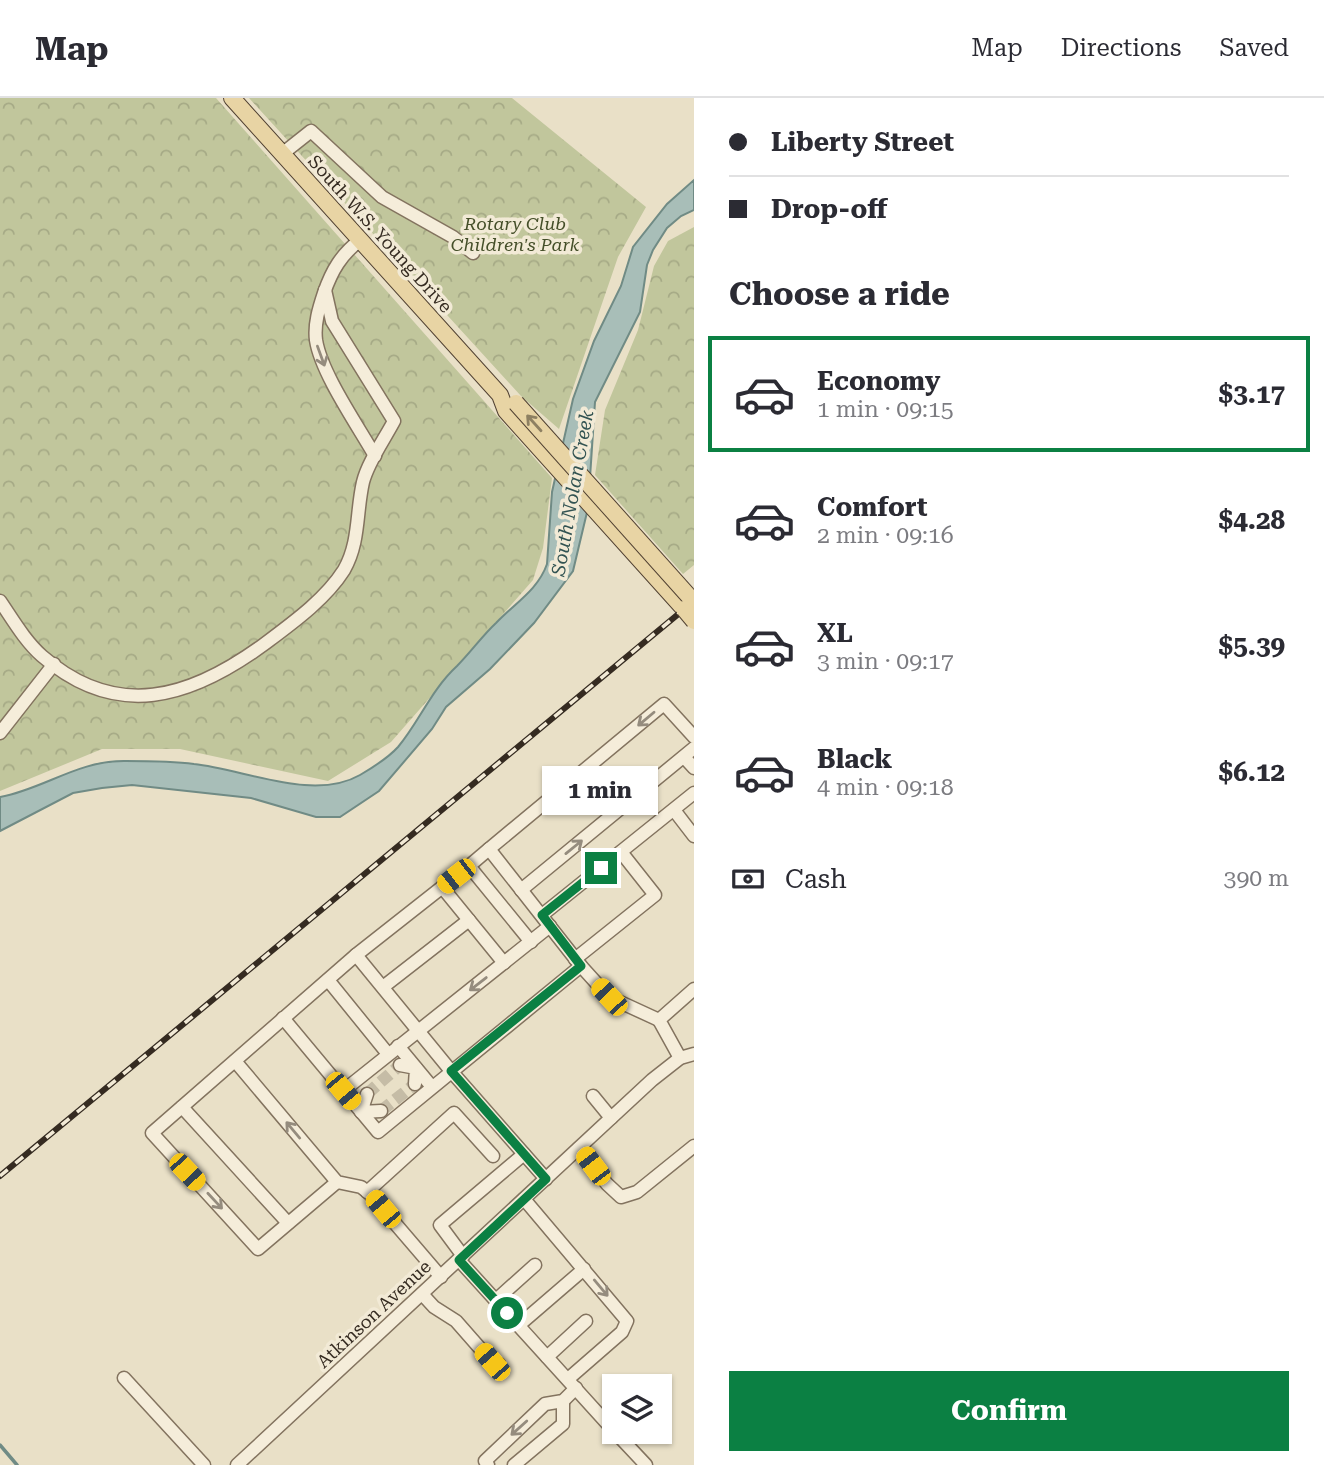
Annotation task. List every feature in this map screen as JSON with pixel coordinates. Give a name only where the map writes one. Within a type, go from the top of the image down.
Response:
[{"type":"main road","name":"South W.S. Young Drive","points":[[232,98],[692,608]]},
{"type":"street","points":[[282,154],[311,131],[382,197],[453,237],[473,253]]},
{"type":"street","points":[[360,240],[336,263],[325,290],[317,320],[319,352],[375,456]]},
{"type":"street","points":[[0,601],[26,639],[54,664],[93,686],[137,697],[187,689],[232,666],[306,610],[341,574],[354,547],[362,484],[394,421],[332,321],[325,290]]},
{"type":"street","points":[[0,733],[54,664]]},
{"type":"street","points":[[337,1182],[258,1249],[152,1133],[356,956],[664,704],[694,737]]},
{"type":"street","points":[[521,890],[689,753],[694,768]]},
{"type":"street","points":[[542,915],[694,793]]},
{"type":"street","points":[[674,810],[694,836]]},
{"type":"street","points":[[489,849],[609,997],[659,1020],[680,1058]]},
{"type":"street","points":[[283,1018],[378,1132],[655,895],[621,852]]},
{"type":"street","points":[[469,866],[531,942]]},
{"type":"street","points":[[442,887],[504,963]]},
{"type":"street","points":[[383,987],[469,920]]},
{"type":"street","points":[[343,1091],[550,926]]},
{"type":"street","points":[[356,956],[451,1071],[546,1179]]},
{"type":"street","points":[[328,980],[393,1050],[416,1068],[432,1087]]},
{"type":"street","points":[[659,1020],[694,989]]},
{"type":"street","name":"Atkinson Avenue","points":[[237,1465],[611,1118],[680,1058],[694,1054]]},
{"type":"street","points":[[235,1061],[337,1182],[361,1186],[440,1277]]},
{"type":"street","points":[[400,1065],[416,1068]]},
{"type":"street","points":[[415,1084],[416,1068]]},
{"type":"street","points":[[361,1112],[367,1094]]},
{"type":"street","points":[[593,1096],[611,1118]]},
{"type":"street","points":[[182,1107],[288,1223]]},
{"type":"street","points":[[361,1112],[381,1111]]},
{"type":"street","points":[[367,1192],[454,1113],[493,1156]]},
{"type":"street","points":[[579,1148],[607,1184],[621,1197],[637,1192],[694,1146]]},
{"type":"street","points":[[524,1154],[440,1225],[461,1258],[496,1300],[602,1417]]},
{"type":"street","points":[[514,1465],[563,1423],[563,1401],[572,1384],[622,1332],[627,1321],[524,1199]]},
{"type":"street","points":[[496,1300],[535,1265]]},
{"type":"street","points":[[519,1325],[584,1269]]},
{"type":"street","points":[[422,1294],[434,1307],[456,1321],[492,1362],[499,1364]]},
{"type":"street","points":[[547,1357],[586,1321]]},
{"type":"street","points":[[124,1378],[204,1465]]},
{"type":"street","points":[[488,1465],[485,1461],[545,1404],[563,1401]]},
{"type":"street","points":[[627,1444],[646,1465]]},
{"type":"green space","points":[[0,98],[216,98],[552,478],[543,548],[533,580],[391,742],[328,781],[180,749],[102,749],[0,791]]},
{"type":"green space","name":"Rotary Club Children's Park","points":[[249,98],[512,98],[646,207],[618,257],[559,429],[521,396]]},
{"type":"green space","points":[[694,227],[694,565],[683,574],[595,475],[605,410],[638,330],[654,266],[668,241]]},
{"type":"water","name":"South Nolan Creek","points":[[694,180],[694,210],[681,216],[667,228],[653,250],[647,265],[640,312],[595,402],[588,508],[573,571],[534,623],[490,669],[446,707],[432,729],[379,791],[340,817],[316,817],[251,798],[132,785],[102,788],[73,793],[0,831],[0,797],[92,765],[126,761],[186,763],[300,785],[321,785],[360,775],[394,751],[448,675],[532,589],[543,573],[547,564],[552,492],[573,399],[594,341],[621,286],[633,247],[667,204]]},
{"type":"waterway","points":[[0,1445],[17,1465]]},
{"type":"tunnel","points":[[367,1094],[400,1065]]},
{"type":"tunnel","points":[[381,1111],[415,1084]]},
{"type":"railway","points":[[0,1176],[694,601]]},
{"type":"route","points":[[507,1313],[459,1260],[546,1179],[451,1071],[581,966],[542,915],[601,868]]}]
